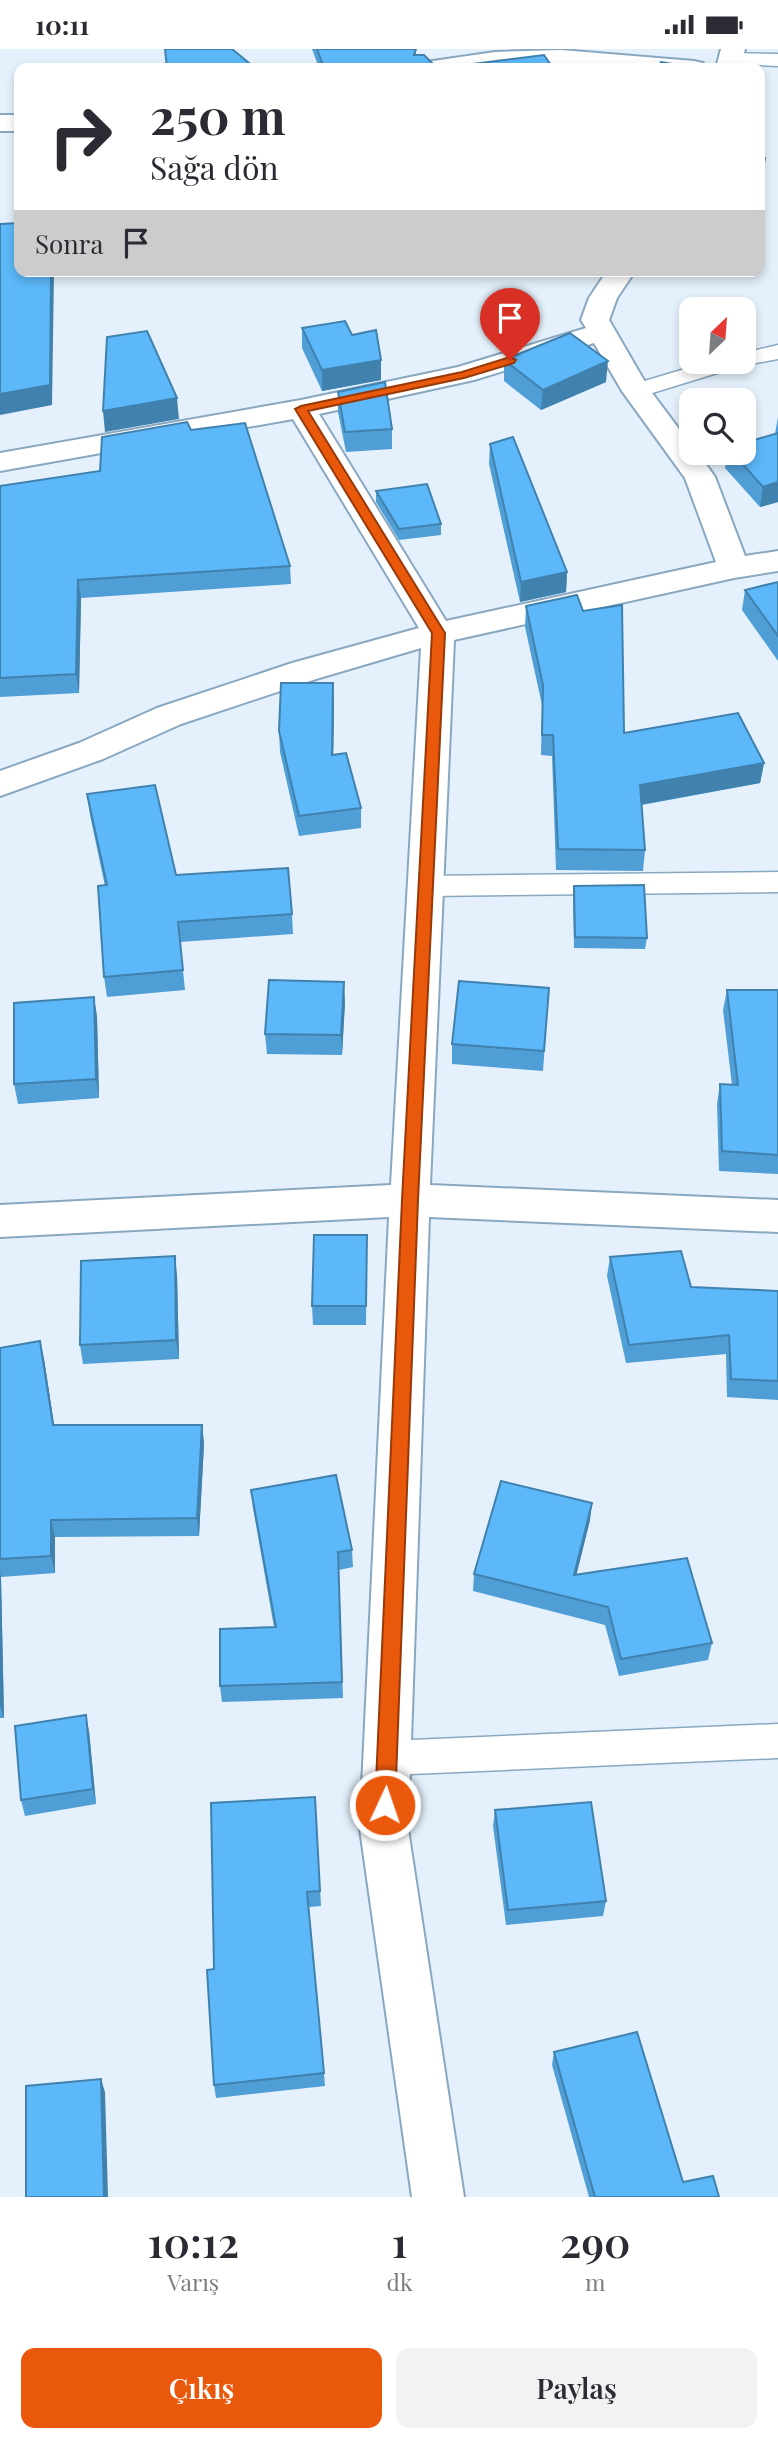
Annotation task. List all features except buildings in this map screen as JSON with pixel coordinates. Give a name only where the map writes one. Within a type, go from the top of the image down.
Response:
[{"type":"street","points":[[462,63],[559,56],[652,63]]},
{"type":"street","points":[[617,277],[603,298],[595,320],[636,391],[700,477],[734,568]]},
{"type":"street","points":[[0,462],[301,409],[464,375],[602,332]]},
{"type":"street","points":[[301,409],[438,633],[410,1200],[384,1829],[438,2197]]},
{"type":"street","points":[[0,784],[91,751],[169,716],[304,671],[438,633],[734,568],[778,561]]},
{"type":"street","points":[[0,1221],[410,1200],[778,1216]]},
{"type":"lane","points":[[731,59],[778,60]]},
{"type":"lane","points":[[756,357],[778,352]]},
{"type":"lane","points":[[636,391],[689,375]]},
{"type":"lane","points":[[426,886],[778,882]]},
{"type":"lane","points":[[388,1758],[778,1741]]},
{"type":"route","points":[[385,1805],[410,1200],[438,633],[301,409],[464,375],[510,360]]}]
